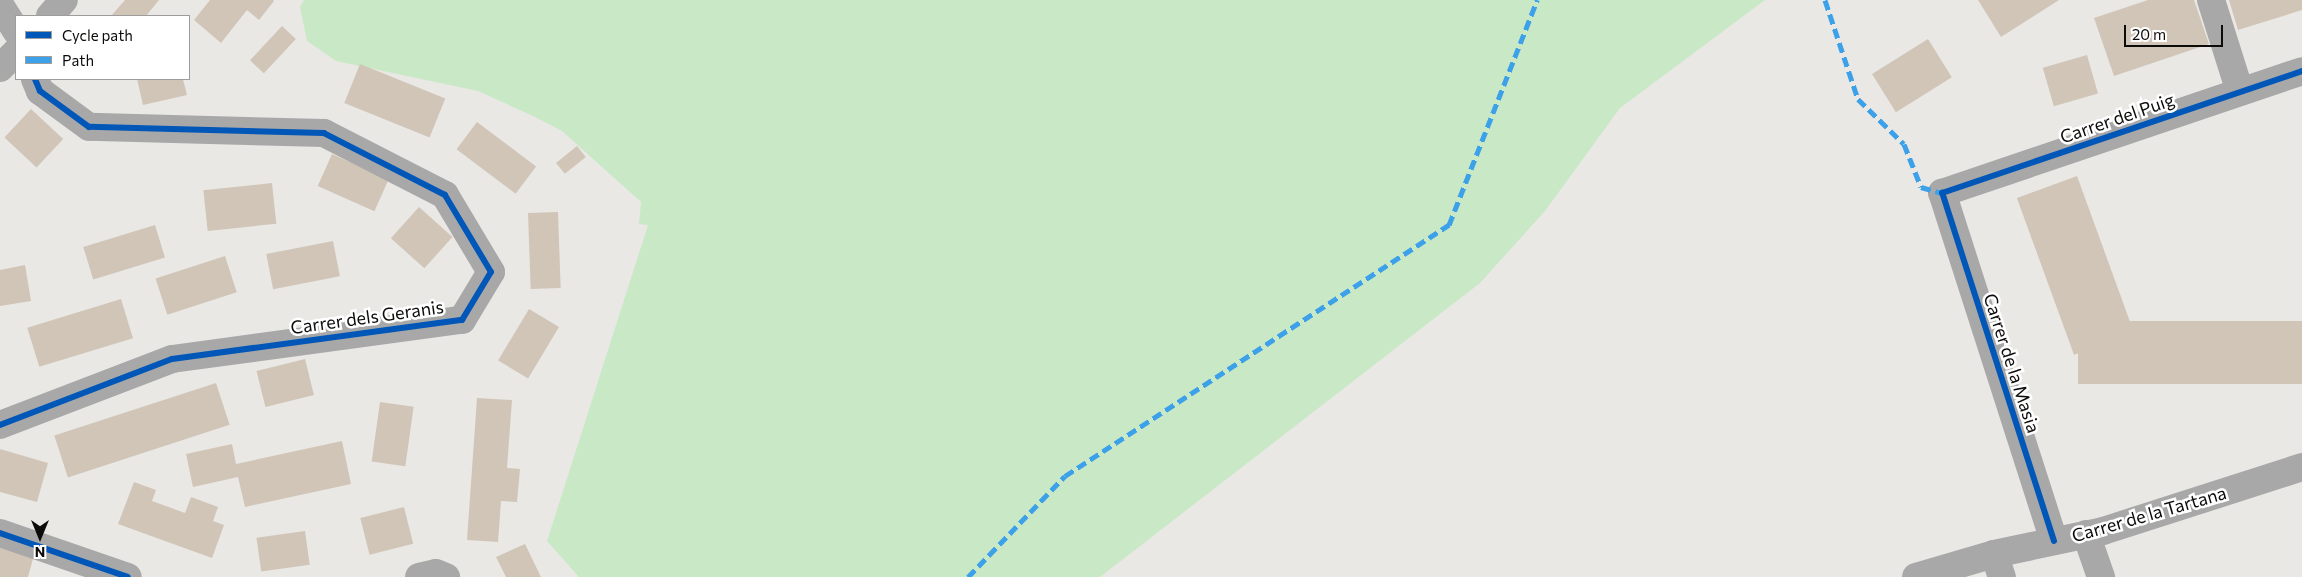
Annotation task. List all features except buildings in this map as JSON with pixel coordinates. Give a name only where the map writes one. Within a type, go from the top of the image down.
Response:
[{"type":"street","points":[[51,15],[64,0]]},
{"type":"street","points":[[2211,0],[2240,92]]},
{"type":"street","points":[[0,5],[15,29]]},
{"type":"street","points":[[0,68],[15,53]]},
{"type":"street","name":"Carrer del Puig","points":[[1942,193],[2302,71]]},
{"type":"street","name":"Carrer dels Geranis","points":[[0,425],[172,359],[462,320],[490,272],[445,195],[324,133],[89,127],[40,91],[35,80]]},
{"type":"street","name":"Carrer de la Masia","points":[[1942,193],[2054,541]]},
{"type":"street","name":"Carrer de la Tartana","points":[[1916,577],[1998,566],[2054,541],[2086,534],[2302,467]]},
{"type":"street","points":[[0,533],[128,577]]},
{"type":"street","points":[[2086,534],[2101,577]]},
{"type":"street","points":[[419,577],[436,573],[446,577]]},
{"type":"green space","points":[[304,0],[1765,0],[1620,108],[1545,211],[1480,283],[1100,577],[579,577],[547,541],[648,225],[639,224],[641,202],[562,131],[533,116],[478,91],[336,61],[307,41],[300,7]]},
{"type":"marked path","points":[[968,577],[1065,476],[1449,225],[1537,0]]},
{"type":"marked path","points":[[1825,0],[1858,99],[1904,144],[1921,187],[1942,193]]},
{"type":"cycle path","points":[[2054,541],[1942,193],[2302,71]]},
{"type":"cycle path","points":[[0,425],[172,359],[462,320],[491,272],[445,195],[324,133],[89,127],[40,91],[35,80]]},
{"type":"cycle path","points":[[0,533],[128,577]]}]
